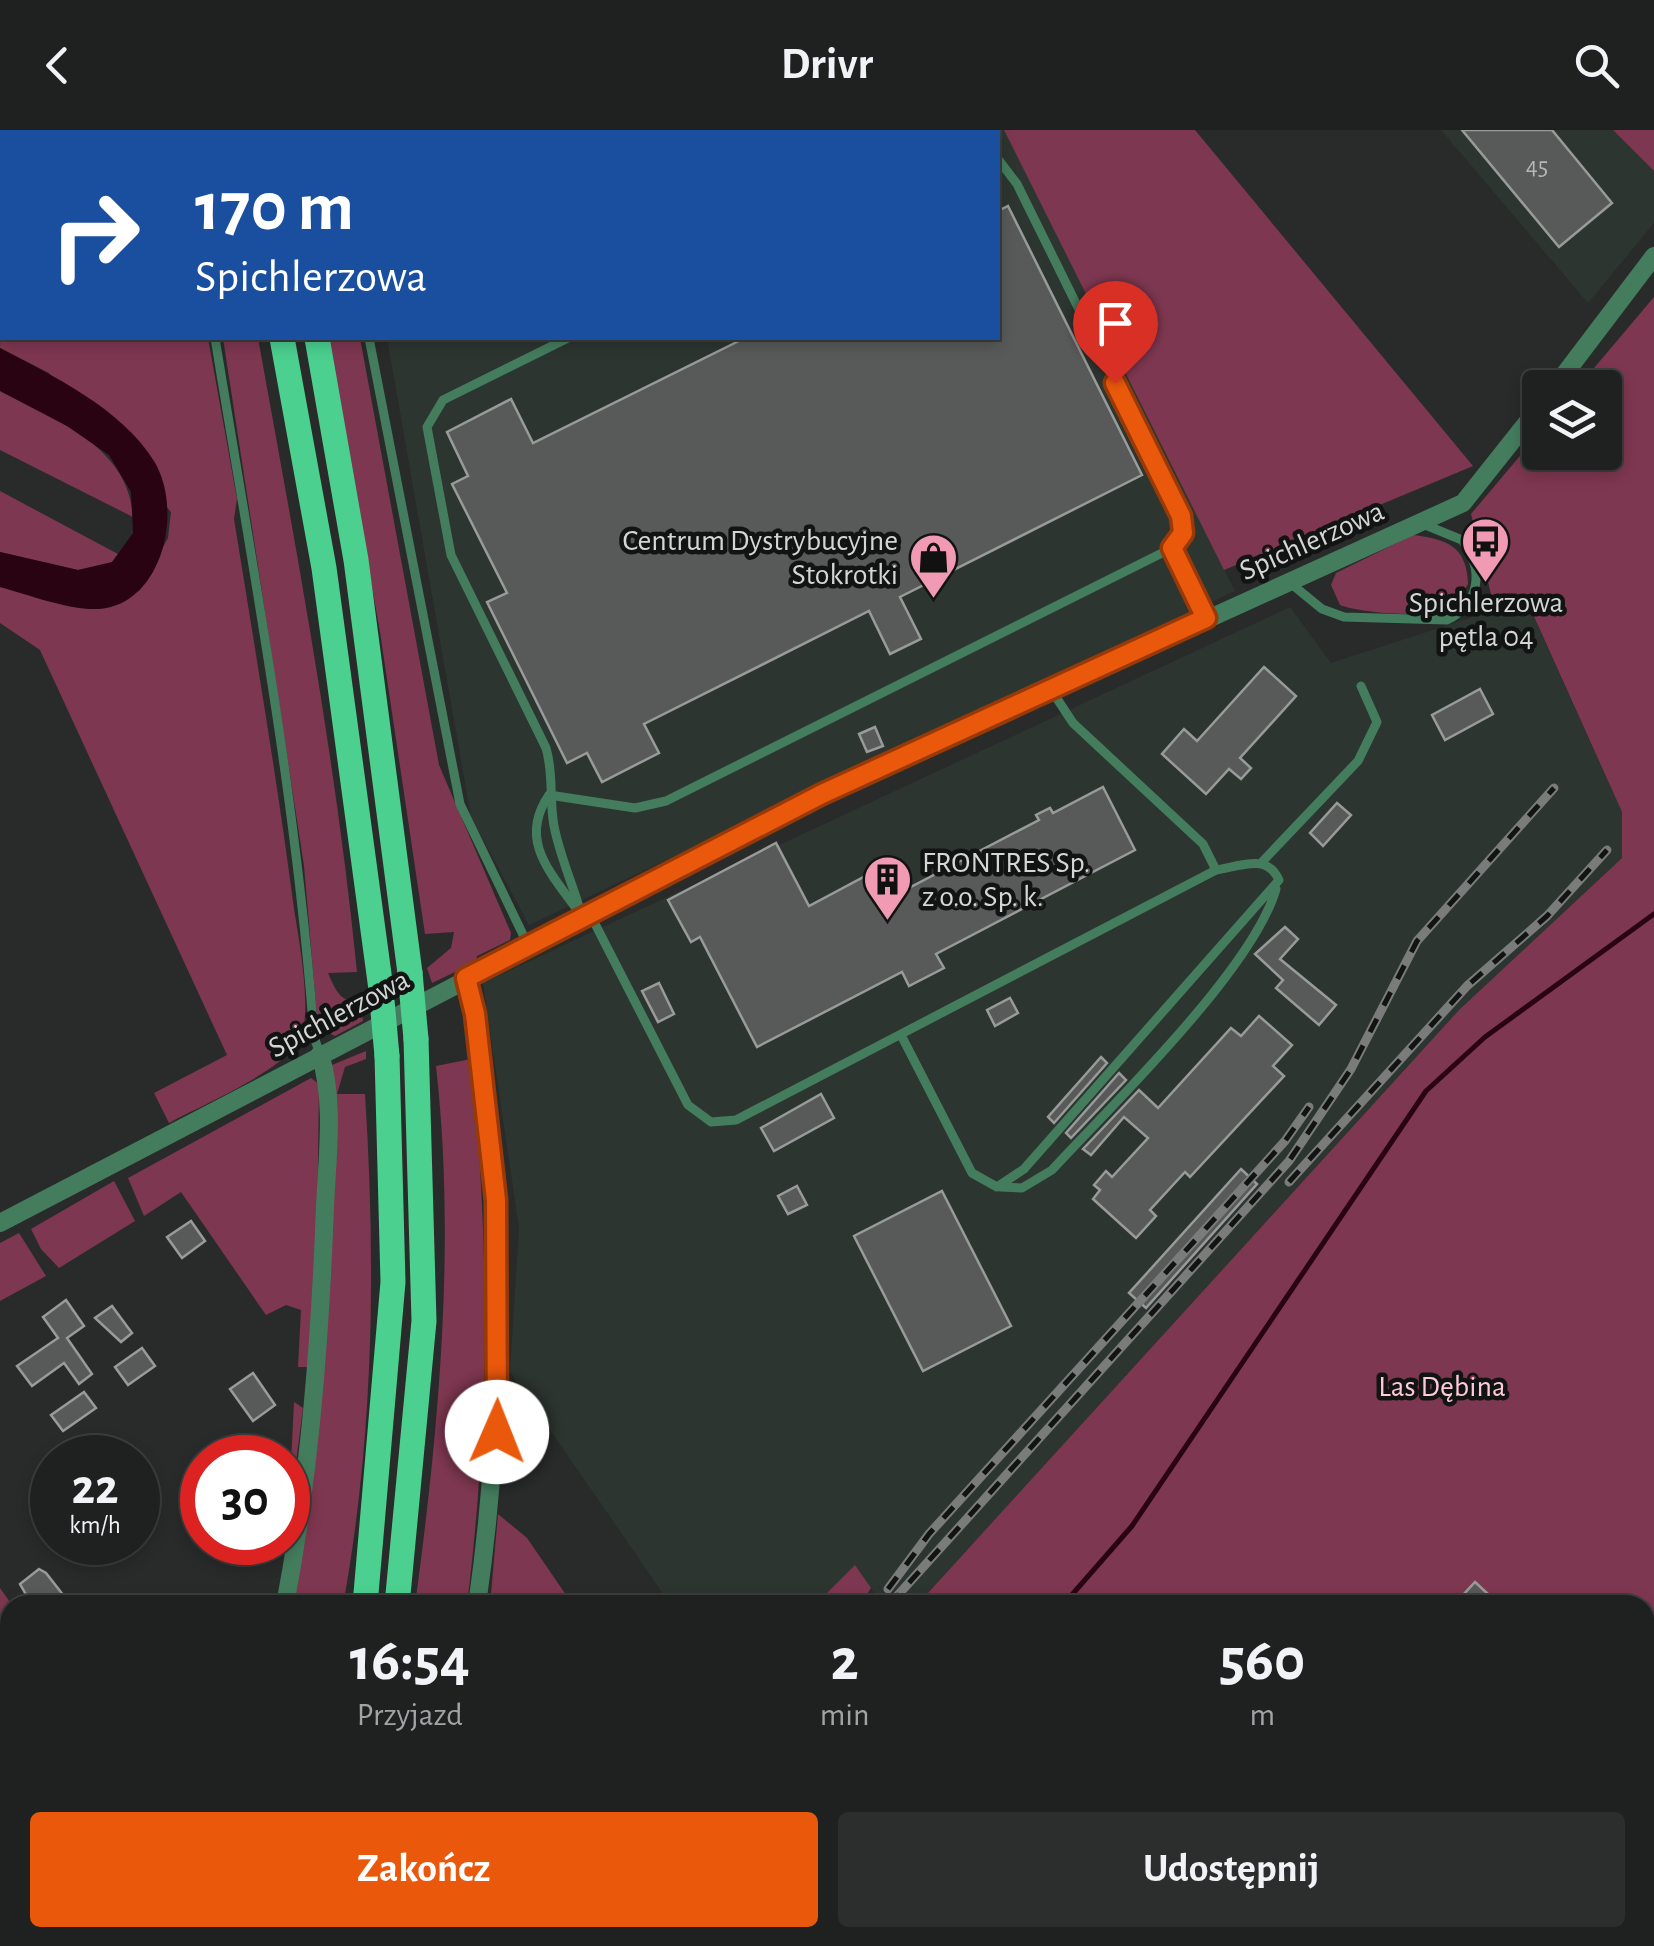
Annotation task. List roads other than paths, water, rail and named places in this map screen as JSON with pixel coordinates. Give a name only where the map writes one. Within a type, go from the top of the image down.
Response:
[{"type":"main road","points":[[282,340],[324,568],[388,1056],[393,1282],[366,1595]]},
{"type":"main road","points":[[317,340],[356,560],[416,1039],[424,1321],[397,1595]]},
{"type":"street","points":[[1568,370],[1654,256]]},
{"type":"street","name":"Spichlerzowa","points":[[0,1223],[822,794],[1286,580],[1420,524],[1472,493],[1522,429]]},
{"type":"street","points":[[466,978],[475,1014],[496,1200],[500,1299],[497,1432],[478,1595]]},
{"type":"street","points":[[286,1595],[315,1402],[327,1154],[326,1072],[320,1054]]},
{"type":"lane","points":[[550,795],[635,808],[666,801],[1172,548],[1183,533],[1181,516],[1017,184],[1000,162]]},
{"type":"lane","points":[[214,340],[271,672],[297,862],[314,1036],[320,1054]]},
{"type":"lane","points":[[369,340],[460,804],[528,946]]},
{"type":"lane","points":[[564,340],[443,400],[427,427],[450,556],[546,748],[552,767],[550,795],[555,830],[586,916]]},
{"type":"lane","points":[[1286,580],[1322,609],[1344,617],[1447,620],[1462,613],[1472,600],[1476,586],[1473,554],[1462,540],[1444,529],[1420,524]]},
{"type":"lane","points":[[1172,548],[1206,618]]},
{"type":"lane","points":[[550,795],[536,815],[539,849],[586,916],[688,1105],[710,1122],[736,1120],[1216,870],[1262,862],[1358,760],[1376,722],[1362,686]]},
{"type":"lane","points":[[1050,689],[1073,723],[1203,844],[1216,870]]},
{"type":"lane","points":[[901,1035],[972,1173],[997,1187],[1022,1188],[1052,1170],[1227,972],[1269,913],[1279,880],[1273,868],[1262,862]]},
{"type":"lane","points":[[997,1187],[1024,1168],[1279,880]]},
{"type":"waterway","points":[[1072,1595],[1132,1526],[1426,1091],[1485,1037],[1654,914]]},
{"type":"railway","points":[[898,1595],[1289,1161],[1351,1069],[1417,941],[1554,788]]},
{"type":"railway","points":[[1289,1182],[1467,986],[1547,916],[1607,850]]},
{"type":"railway","points":[[888,1589],[929,1534],[1285,1141],[1309,1107]]},
{"type":"place","name":"Spichlerzowa pętla 04","points":[[1486,584]]},
{"type":"place","name":"Centrum Dystrybucyjne Stokrotki","points":[[933,600]]},
{"type":"place","name":"FRONTRES Sp. z o.o. Sp. k.","points":[[887,922]]},
{"type":"park label","name":"Las Dębina","points":[[1442,1387]]}]
